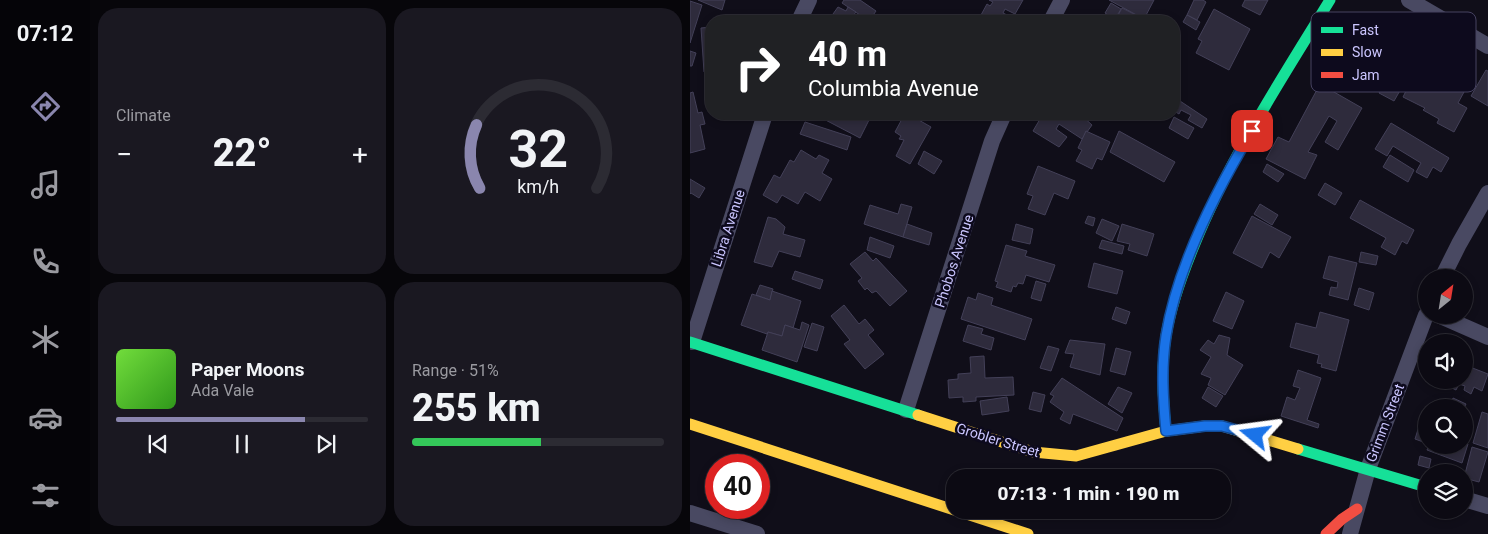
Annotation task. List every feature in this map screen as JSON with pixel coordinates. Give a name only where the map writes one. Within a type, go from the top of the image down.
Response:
[{"type":"street","points":[[802,15],[809,0]]},
{"type":"street","points":[[1054,15],[1062,0]]},
{"type":"street","points":[[1323,12],[1330,0]]},
{"type":"street","points":[[1409,0],[1430,12]]},
{"type":"street","points":[[1166,431],[1162,391],[1166,336],[1173,306],[1195,241],[1237,156],[1311,32]]},
{"type":"street","points":[[1476,39],[1488,46]]},
{"type":"street","name":"Libra Avenue","points":[[691,342],[763,120]]},
{"type":"street","name":"Phobos Avenue","points":[[906,410],[992,141],[1001,120]]},
{"type":"street","points":[[1446,269],[1488,194]]},
{"type":"street","name":"Grimm Street","points":[[1350,534],[1368,470],[1422,324]]},
{"type":"street","points":[[1458,324],[1488,337]]},
{"type":"street","name":"Grobler Street","points":[[691,342],[1033,452],[1076,456],[1089,454],[1166,431],[1205,426],[1222,426],[1418,485]]},
{"type":"street","points":[[690,424],[1028,534]]},
{"type":"street","points":[[1473,502],[1488,506]]},
{"type":"street","points":[[1326,534],[1342,519],[1357,510]]},
{"type":"street","points":[[690,513],[757,534]]},
{"type":"building","points":[[698,0],[725,0],[722,10]]},
{"type":"building","points":[[844,0],[860,0],[876,11],[873,15],[860,15],[842,3]]},
{"type":"building","points":[[989,0],[1023,0],[1015,14],[1005,9],[1003,13],[1007,15],[981,15],[987,4],[990,6],[993,2]]},
{"type":"building","points":[[1109,0],[1154,0],[1146,15],[1137,15]]},
{"type":"building","points":[[1194,0],[1206,2],[1197,20],[1187,15]]},
{"type":"building","points":[[1245,0],[1268,0],[1260,15],[1242,6]]},
{"type":"building","points":[[690,1],[702,5],[690,43]]},
{"type":"building","points":[[1111,3],[1121,9],[1117,15],[1105,13]]},
{"type":"building","points":[[838,7],[846,11],[848,7],[856,12],[854,15],[832,15]]},
{"type":"building","points":[[1122,8],[1136,15],[1118,15]]},
{"type":"building","points":[[1214,9],[1250,29],[1229,70],[1196,53],[1202,41],[1198,39]]},
{"type":"building","points":[[1187,15],[1200,22],[1196,30],[1183,22]]},
{"type":"building","points":[[701,28],[705,28],[704,72]]},
{"type":"building","points":[[690,51],[696,53],[692,66],[690,66]]},
{"type":"building","points":[[1486,70],[1488,71],[1488,106],[1471,96],[1473,92],[1476,92],[1476,87]]},
{"type":"building","points":[[693,92],[698,113],[702,112],[705,124],[700,125],[705,149],[690,153],[690,93]]},
{"type":"building","points":[[1316,92],[1334,92],[1362,108],[1338,150],[1325,142],[1337,121],[1329,116],[1308,152],[1317,155],[1305,179],[1266,159],[1278,137],[1289,142]]},
{"type":"building","points":[[1380,92],[1399,92],[1394,101]]},
{"type":"building","points":[[1406,92],[1464,92],[1458,103],[1467,108],[1454,132],[1437,123],[1439,119],[1423,110],[1425,108],[1403,97]]},
{"type":"building","points":[[1180,101],[1207,119],[1202,128],[1188,120],[1191,115],[1181,110],[1180,112]]},
{"type":"building","points":[[826,120],[869,120],[860,138]]},
{"type":"building","points":[[901,120],[919,120],[931,127],[910,164],[896,156],[904,140],[899,139],[901,136],[895,132]]},
{"type":"building","points":[[1039,120],[1087,120],[1092,125],[1082,139],[1059,124],[1056,129],[1067,137],[1059,147],[1033,131]]},
{"type":"building","points":[[1173,120],[1179,120],[1194,128],[1188,139],[1169,128]]},
{"type":"building","points":[[805,122],[851,137],[847,150],[800,134]]},
{"type":"building","points":[[1391,123],[1449,158],[1441,172],[1433,167],[1427,178],[1416,172],[1421,163],[1393,146],[1387,156],[1375,149]]},
{"type":"building","points":[[1086,131],[1110,142],[1102,160],[1097,158],[1092,169],[1076,161],[1082,150],[1078,148]]},
{"type":"building","points":[[1119,131],[1175,162],[1164,182],[1110,152]]},
{"type":"building","points":[[801,150],[816,159],[819,155],[829,160],[822,173],[832,179],[820,201],[805,192],[798,204],[782,195],[777,203],[763,195],[774,175],[780,178],[790,160],[794,162]]},
{"type":"building","points":[[924,151],[942,161],[934,174],[918,164]]},
{"type":"building","points":[[1390,155],[1414,170],[1408,182],[1383,167]]},
{"type":"building","points":[[1267,164],[1284,174],[1278,182],[1263,172]]},
{"type":"building","points":[[1038,166],[1075,181],[1068,199],[1054,193],[1045,215],[1028,209],[1033,196],[1027,194]]},
{"type":"building","points":[[690,179],[705,188],[699,198],[690,194]]},
{"type":"building","points":[[1325,183],[1342,193],[1335,205],[1318,195]]},
{"type":"building","points":[[1360,200],[1414,230],[1407,244],[1402,241],[1395,255],[1381,247],[1386,238],[1350,218]]},
{"type":"building","points":[[901,204],[912,207],[903,237],[864,224],[870,205],[898,214]]},
{"type":"building","points":[[1260,204],[1278,215],[1272,225],[1254,214]]},
{"type":"building","points":[[1088,216],[1095,218],[1093,226],[1085,223]]},
{"type":"building","points":[[1252,216],[1291,237],[1279,258],[1270,252],[1262,268],[1233,253]]},
{"type":"building","points":[[768,217],[776,219],[785,227],[783,234],[805,240],[800,257],[779,251],[772,267],[754,262]]},
{"type":"building","points":[[1102,219],[1119,226],[1112,241],[1096,233]]},
{"type":"building","points":[[907,224],[932,233],[929,245],[903,237]]},
{"type":"building","points":[[1016,224],[1033,229],[1030,244],[1012,240]]},
{"type":"building","points":[[1122,224],[1154,234],[1147,256],[1128,250],[1130,244],[1117,241]]},
{"type":"building","points":[[870,237],[894,246],[890,258],[867,250]]},
{"type":"building","points":[[1102,240],[1124,246],[1122,254],[1099,248]]},
{"type":"building","points":[[1006,245],[1027,251],[1025,256],[1055,265],[1049,282],[1026,275],[1023,284],[1018,283],[1016,287],[1013,286],[1011,292],[996,287],[998,282],[995,281]]},
{"type":"building","points":[[865,252],[873,261],[876,258],[907,291],[890,306],[876,291],[872,293],[867,288],[865,290],[858,281],[862,278],[850,264]]},
{"type":"building","points":[[1361,252],[1378,256],[1376,265],[1359,262]]},
{"type":"building","points":[[1329,256],[1357,263],[1348,300],[1329,295],[1331,287],[1337,288],[1338,282],[1323,278]]},
{"type":"building","points":[[1094,263],[1123,271],[1117,294],[1088,287]]},
{"type":"building","points":[[795,271],[823,280],[820,289],[792,279]]},
{"type":"building","points":[[1036,281],[1046,284],[1041,301],[1031,298]]},
{"type":"building","points":[[760,285],[773,289],[770,300],[756,295]]},
{"type":"building","points":[[1359,288],[1374,293],[1369,310],[1354,305]]},
{"type":"building","points":[[772,291],[801,301],[793,328],[785,325],[782,336],[768,332],[767,334],[741,325],[752,294],[770,300]]},
{"type":"building","points":[[1226,292],[1244,301],[1232,329],[1213,321]]},
{"type":"building","points":[[978,293],[993,298],[991,305],[1032,319],[1025,340],[961,319],[968,297],[976,300]]},
{"type":"building","points":[[844,305],[859,324],[865,319],[874,330],[868,335],[884,354],[865,369],[844,344],[850,340],[831,316]]},
{"type":"building","points":[[1116,307],[1130,312],[1126,324],[1112,319]]},
{"type":"building","points":[[1320,312],[1349,320],[1336,371],[1321,367],[1322,364],[1317,363],[1319,355],[1290,347],[1296,323],[1316,328]]},
{"type":"building","points":[[802,322],[809,325],[797,362],[762,350],[768,332],[782,336],[785,325],[800,330]]},
{"type":"building","points":[[812,323],[824,327],[817,351],[804,347]]},
{"type":"building","points":[[968,325],[983,329],[981,334],[994,338],[991,350],[963,341]]},
{"type":"building","points":[[1219,335],[1230,338],[1227,355],[1243,365],[1225,395],[1208,385],[1211,378],[1201,374],[1211,357],[1200,350],[1208,340],[1214,344]]},
{"type":"building","points":[[1070,340],[1105,344],[1100,375],[1070,367],[1074,354],[1065,353]]},
{"type":"building","points":[[1048,346],[1059,349],[1051,371],[1040,368]]},
{"type":"building","points":[[1116,348],[1131,352],[1125,375],[1110,371]]},
{"type":"building","points":[[984,356],[985,378],[1013,377],[1014,395],[976,397],[976,401],[963,402],[963,397],[949,398],[948,380],[958,379],[958,374],[971,373],[970,357]]},
{"type":"building","points":[[1473,368],[1488,374],[1482,391],[1474,387],[1471,394],[1464,390],[1473,389]]},
{"type":"building","points":[[1298,370],[1321,378],[1307,420],[1319,424],[1318,428],[1281,416],[1287,397],[1295,400],[1300,388],[1293,386]]},
{"type":"building","points":[[1062,378],[1123,418],[1117,431],[1073,414],[1070,424],[1060,419],[1064,412],[1050,402],[1054,396],[1050,394]]},
{"type":"building","points":[[1118,387],[1132,393],[1122,413],[1108,404]]},
{"type":"building","points":[[1208,387],[1223,396],[1216,407],[1202,398]]},
{"type":"building","points":[[1033,392],[1045,395],[1041,412],[1029,409]]},
{"type":"building","points":[[1007,397],[1009,411],[982,415],[980,401]]},
{"type":"building","points":[[1482,412],[1488,414],[1488,448],[1473,443]]},
{"type":"building","points":[[1418,429],[1418,440],[1415,439]]},
{"type":"building","points":[[1473,447],[1488,452],[1479,482],[1473,480],[1473,464],[1468,464],[1470,454],[1473,454]]},
{"type":"building","points":[[1438,454],[1465,454],[1462,463]]},
{"type":"building","points":[[1420,456],[1431,459],[1430,464],[1418,464]]},
{"type":"traffic: fast","points":[[1323,12],[1330,0]]},
{"type":"traffic: fast","points":[[1166,431],[1163,360],[1166,336],[1177,290],[1208,214],[1239,151],[1311,31]]},
{"type":"traffic: fast","points":[[690,342],[918,415]]},
{"type":"traffic: fast","points":[[1298,449],[1418,485]]},
{"type":"traffic: slow","points":[[918,415],[1033,452],[1076,456],[1166,431],[1205,426],[1222,426],[1298,449]]},
{"type":"traffic: slow","points":[[690,424],[1028,534]]},
{"type":"traffic: jam","points":[[1326,534],[1342,519],[1357,509]]},
{"type":"route","points":[[1252,131],[1221,186],[1195,241],[1183,275],[1166,336],[1162,391],[1166,431],[1205,426],[1222,426],[1255,435]]}]
